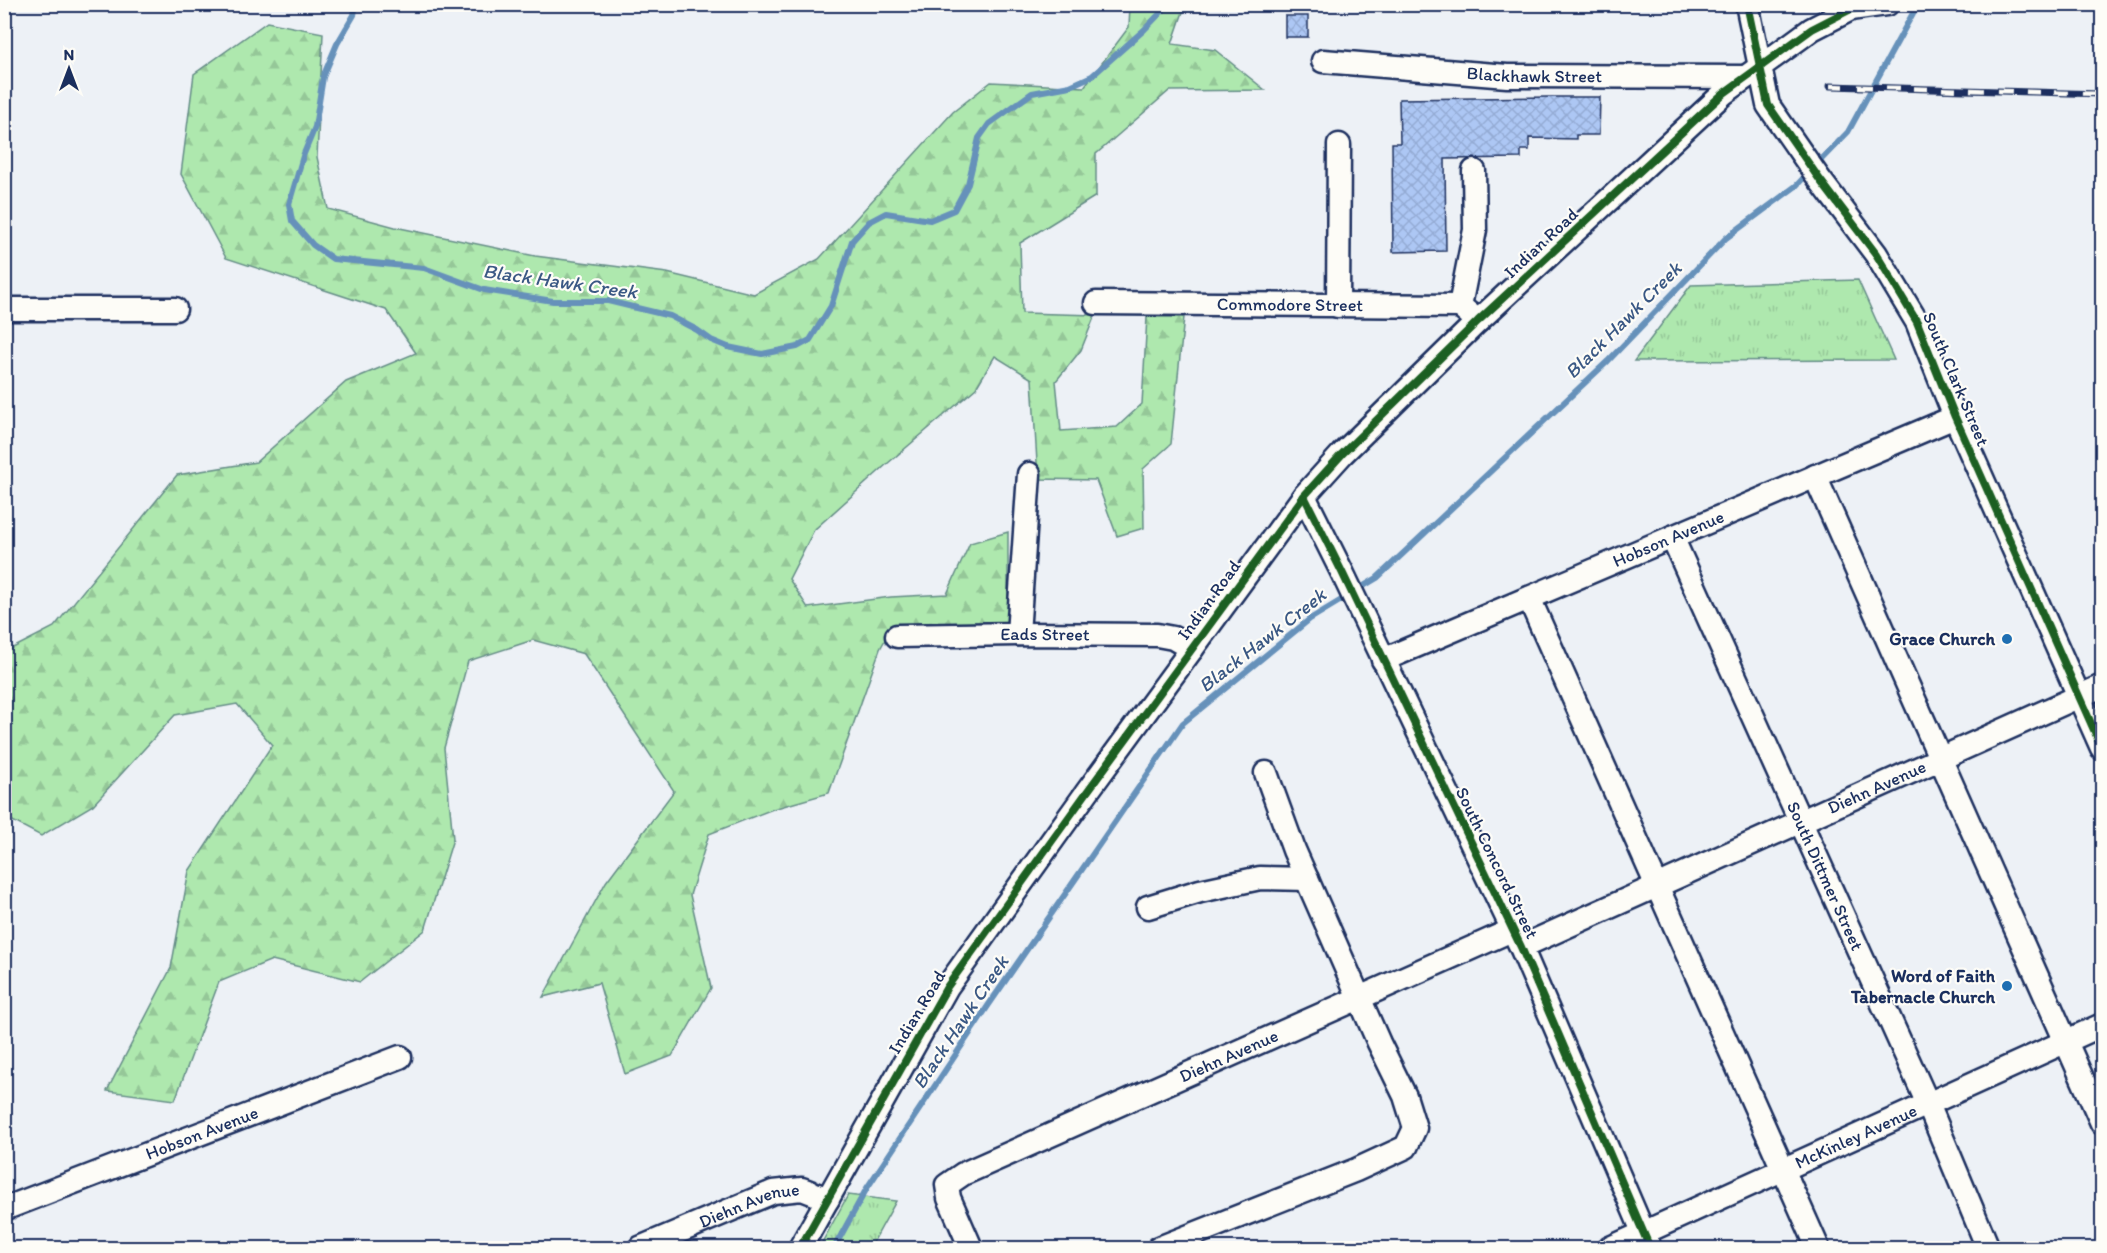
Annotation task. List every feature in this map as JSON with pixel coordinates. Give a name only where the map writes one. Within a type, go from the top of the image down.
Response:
[{"type":"street","name":"South Clark Street","points":[[1747,4],[1753,72],[1768,105],[1820,180],[1876,254],[1917,322],[1955,417],[2103,748]]},
{"type":"street","points":[[1753,72],[1812,29],[1851,9],[1887,4]]},
{"type":"street","name":"Blackhawk Street","points":[[1323,61],[1507,76],[1753,72]]},
{"type":"street","name":"Indian Road","points":[[800,1248],[947,987],[1304,496],[1342,454],[1478,321],[1724,93],[1753,72]]},
{"type":"street","points":[[1338,306],[1339,146]]},
{"type":"street","points":[[1474,171],[1475,230],[1460,306],[1478,321]]},
{"type":"street","name":"Commodore Street","points":[[1096,303],[1460,306]]},
{"type":"street","points":[[4,309],[175,309]]},
{"type":"street","name":"Hobson Avenue","points":[[1383,660],[1955,417]]},
{"type":"street","points":[[1018,634],[1029,474]]},
{"type":"street","points":[[1815,476],[2103,1123]]},
{"type":"street","name":"South Concord Street","points":[[1304,496],[1516,939],[1647,1241]]},
{"type":"street","name":"South Dittmer Street","points":[[1672,537],[1928,1104],[1988,1248]]},
{"type":"street","points":[[1529,598],[1818,1248]]},
{"type":"street","name":"Eads Street","points":[[897,636],[1158,635],[1173,638],[1192,649]]},
{"type":"street","name":"Diehn Avenue","points":[[971,1248],[949,1198],[947,1185],[963,1174],[1360,998],[1657,886],[2103,686]]},
{"type":"street","points":[[1159,1248],[1356,1170],[1406,1147],[1415,1128],[1405,1096],[1379,1043],[1294,850],[1266,773]]},
{"type":"street","points":[[1148,907],[1200,891],[1260,878],[1307,879]]},
{"type":"street","name":"McKinley Avenue","points":[[1610,1248],[1647,1241],[1783,1170],[2103,1025]]},
{"type":"street","name":"Hobson Avenue","points":[[4,1209],[400,1057]]},
{"type":"street","name":"Diehn Avenue","points":[[640,1248],[773,1192],[802,1190],[828,1199]]},
{"type":"green space","points":[[1130,5],[1237,5],[1184,9],[1172,44],[1215,50],[1265,90],[1169,91],[1096,154],[1096,196],[1020,243],[1022,313],[1095,315],[1081,350],[1056,381],[1061,431],[1117,427],[1142,404],[1147,317],[1184,317],[1171,444],[1143,469],[1144,528],[1117,536],[1096,480],[1038,479],[1032,379],[995,356],[976,388],[814,530],[789,579],[808,608],[891,597],[947,594],[970,543],[1008,532],[1008,626],[892,627],[880,649],[829,793],[773,809],[709,834],[690,895],[711,988],[672,1056],[625,1074],[599,983],[543,997],[606,882],[674,791],[584,654],[533,640],[468,661],[444,748],[453,839],[425,930],[360,982],[272,960],[219,982],[175,1100],[107,1091],[171,968],[189,871],[272,745],[237,704],[175,715],[93,805],[41,836],[5,817],[5,652],[54,627],[177,475],[256,462],[346,382],[416,353],[386,310],[226,258],[181,174],[194,74],[267,22],[323,33],[317,157],[328,209],[395,227],[535,256],[667,273],[754,294],[819,259],[953,112],[991,82],[1084,87],[1129,27]]},
{"type":"green space","points":[[1858,280],[1894,360],[1634,361],[1691,285]]},
{"type":"green space","points":[[848,1195],[896,1201],[870,1248],[819,1248]]},
{"type":"building","points":[[1285,16],[1308,16],[1308,37],[1285,37]]},
{"type":"building","points":[[1600,97],[1599,135],[1576,135],[1576,139],[1529,138],[1529,150],[1521,150],[1521,158],[1445,159],[1446,251],[1393,252],[1392,143],[1400,143],[1399,99]]},
{"type":"waterway","name":"Black Hawk Creek","points":[[356,4],[354,15],[337,44],[323,77],[315,127],[303,156],[289,204],[292,221],[313,245],[333,259],[424,268],[484,290],[553,301],[608,301],[670,316],[711,340],[728,347],[762,354],[797,347],[810,340],[831,306],[852,241],[869,222],[886,213],[930,220],[954,210],[968,184],[979,138],[989,124],[1032,93],[1070,86],[1092,76],[1144,30],[1169,4]]},
{"type":"waterway","name":"Black Hawk Creek","points":[[1816,165],[1848,132],[1918,4]]},
{"type":"waterway","name":"Black Hawk Creek","points":[[1357,590],[1377,578],[1608,361],[1726,238],[1796,186],[1809,172]]},
{"type":"waterway","name":"Black Hawk Creek","points":[[834,1248],[867,1188],[988,1006],[1183,723],[1310,619],[1348,596]]},
{"type":"railway","points":[[1830,86],[2102,94]]},
{"type":"cycle path","points":[[1747,4],[1768,105],[1820,180],[1876,254],[1917,322],[1955,417],[2102,748]]},
{"type":"cycle path","points":[[800,1248],[947,987],[1304,496],[1342,454],[1478,321],[1724,93],[1812,29],[1851,9],[1887,4]]},
{"type":"cycle path","points":[[1304,496],[1521,947],[1650,1248]]},
{"type":"place","name":"Grace Church","points":[[2007,639]]},
{"type":"place","name":"Word of Faith Tabernacle Church","points":[[2007,986]]}]
